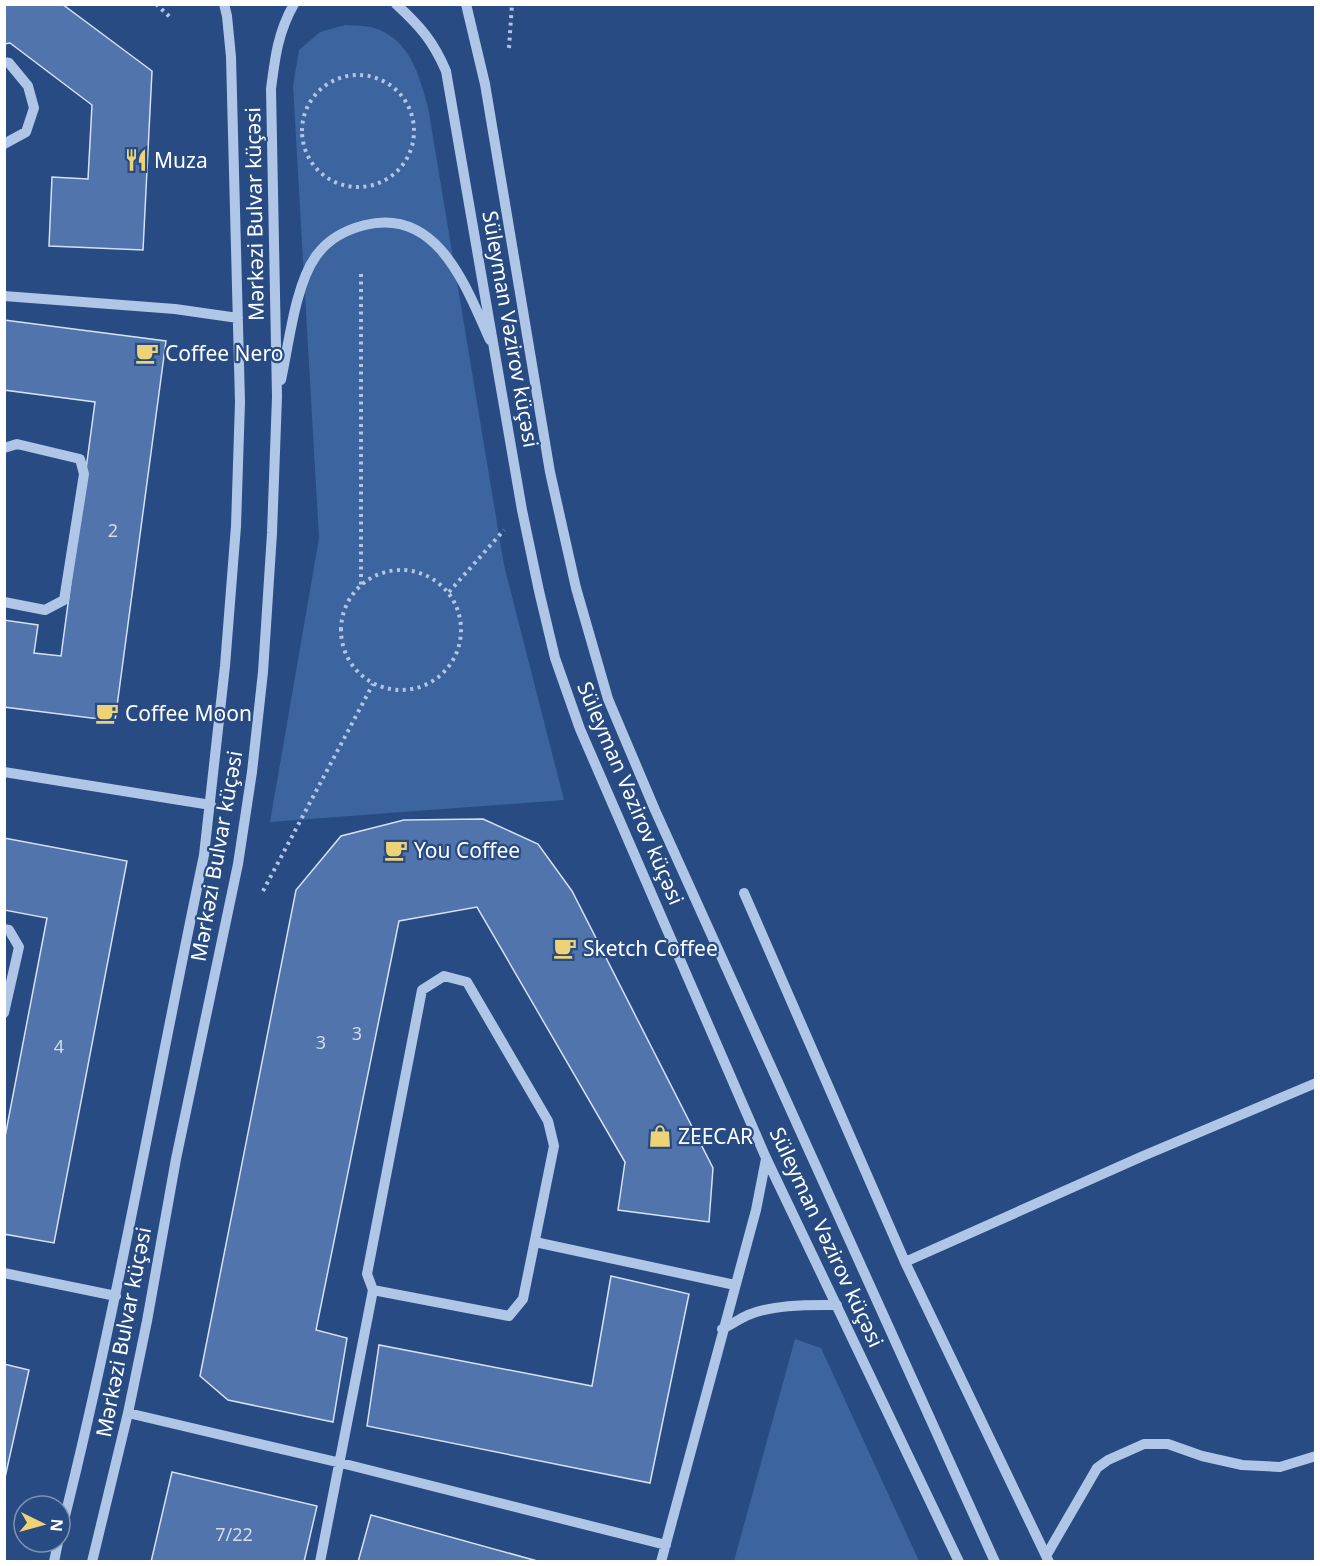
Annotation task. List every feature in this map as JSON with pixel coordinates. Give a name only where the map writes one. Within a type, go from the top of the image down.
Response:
[{"type":"street","name":"Mərkəzi Bulvar küçəsi","points":[[70,1494],[116,1296],[204,855],[211,805],[236,525],[240,402],[231,57],[224,4]]},
{"type":"street","name":"Mərkəzi Bulvar küçəsi","points":[[92,1562],[128,1413],[176,1159],[238,864],[263,672],[278,397],[271,89],[276,49],[284,22],[294,4]]},
{"type":"street","name":"Süleyman Vəzirov küçəsi","points":[[396,4],[418,24],[435,46],[446,71],[538,591],[555,658],[580,729],[766,1158],[959,1562]]},
{"type":"street","name":"Süleyman Vəzirov küçəsi","points":[[466,4],[485,84],[550,472],[576,588],[608,699],[655,810],[995,1562]]},
{"type":"street","points":[[4,62],[9,63],[28,86],[34,108],[26,132],[4,144]]},
{"type":"street","points":[[278,397],[299,295],[307,272],[316,256],[328,242],[344,231],[377,222],[396,222],[415,228],[430,238],[450,261],[472,299],[497,357]]},
{"type":"street","points":[[4,296],[175,309],[238,318]]},
{"type":"street","points":[[4,448],[17,444],[80,459],[84,474],[64,600],[45,610],[4,602]]},
{"type":"street","points":[[4,772],[211,805]]},
{"type":"street","points":[[744,893],[905,1262],[1047,1559]]},
{"type":"street","points":[[4,929],[9,930],[19,947],[4,1013]]},
{"type":"street","points":[[320,1562],[373,1290],[367,1274],[422,990],[444,976],[468,982],[548,1121],[554,1146],[523,1299],[509,1316],[373,1290]]},
{"type":"street","points":[[905,1262],[1143,1156],[1316,1083]]},
{"type":"street","points":[[661,1562],[756,1210],[766,1158]]},
{"type":"street","points":[[535,1242],[735,1285]]},
{"type":"street","points":[[4,1273],[116,1296]]},
{"type":"street","points":[[723,1329],[748,1315],[770,1309],[804,1305],[837,1305]]},
{"type":"street","points":[[128,1413],[341,1463],[666,1545]]},
{"type":"street","points":[[1047,1559],[1096,1468],[1144,1444],[1168,1444],[1202,1456],[1242,1465],[1280,1467],[1316,1456]]},
{"type":"path","points":[[156,4],[171,18]]},
{"type":"path","points":[[509,48],[512,4]]},
{"type":"path","points":[[349,76],[367,76],[383,81],[398,92],[408,107],[414,124],[413,142],[406,160],[394,175],[378,185],[359,188],[340,185],[324,176],[311,162],[303,144],[302,125],[308,107],[318,92],[332,81],[349,76]]},
{"type":"path","points":[[361,274],[361,585]]},
{"type":"path","points":[[449,592],[522,510]]},
{"type":"path","points":[[396,570],[416,571],[434,579],[449,592],[459,610],[461,631],[458,651],[448,669],[432,682],[413,690],[393,690],[373,684],[358,672],[347,656],[341,638],[342,618],[349,600],[361,585],[378,574],[396,570]]},
{"type":"path","points":[[263,891],[373,684]]},
{"type":"shaded area","points":[[345,25],[374,28],[396,40],[411,60],[425,95],[504,565],[564,800],[270,822],[319,538],[293,86],[299,50],[320,32]]},
{"type":"shaded area","points":[[795,1339],[821,1348],[919,1561],[734,1561]]},
{"type":"building","points":[[4,4],[62,4],[152,71],[143,250],[49,246],[52,177],[88,179],[92,105],[10,43],[4,44]]},
{"type":"building","points":[[4,320],[166,341],[115,721],[4,707],[4,620],[38,625],[34,653],[61,656],[95,402],[4,390]]},
{"type":"building","points":[[483,819],[538,844],[572,891],[713,1168],[709,1222],[618,1210],[625,1162],[477,907],[399,921],[316,1330],[347,1338],[333,1422],[228,1400],[200,1376],[296,890],[341,836],[404,820]]},
{"type":"building","points":[[4,838],[127,861],[54,1243],[4,1234],[4,1142],[47,918],[4,910]]},
{"type":"building","points":[[611,1276],[689,1294],[650,1483],[367,1426],[379,1345],[592,1386]]},
{"type":"building","points":[[4,1364],[29,1370],[4,1482]]},
{"type":"building","points":[[172,1472],[317,1506],[304,1562],[151,1562]]},
{"type":"building","points":[[371,1515],[541,1562],[358,1562]]},
{"type":"place","name":"Muza","points":[[136,160]]},
{"type":"place","name":"Coffee Nero","points":[[147,353]]},
{"type":"place","name":"Coffee Moon","points":[[107,713]]},
{"type":"place","name":"You Coffee","points":[[396,850]]},
{"type":"place","name":"Sketch Coffee","points":[[565,948]]},
{"type":"place","name":"ZEECAR","points":[[660,1136]]}]
